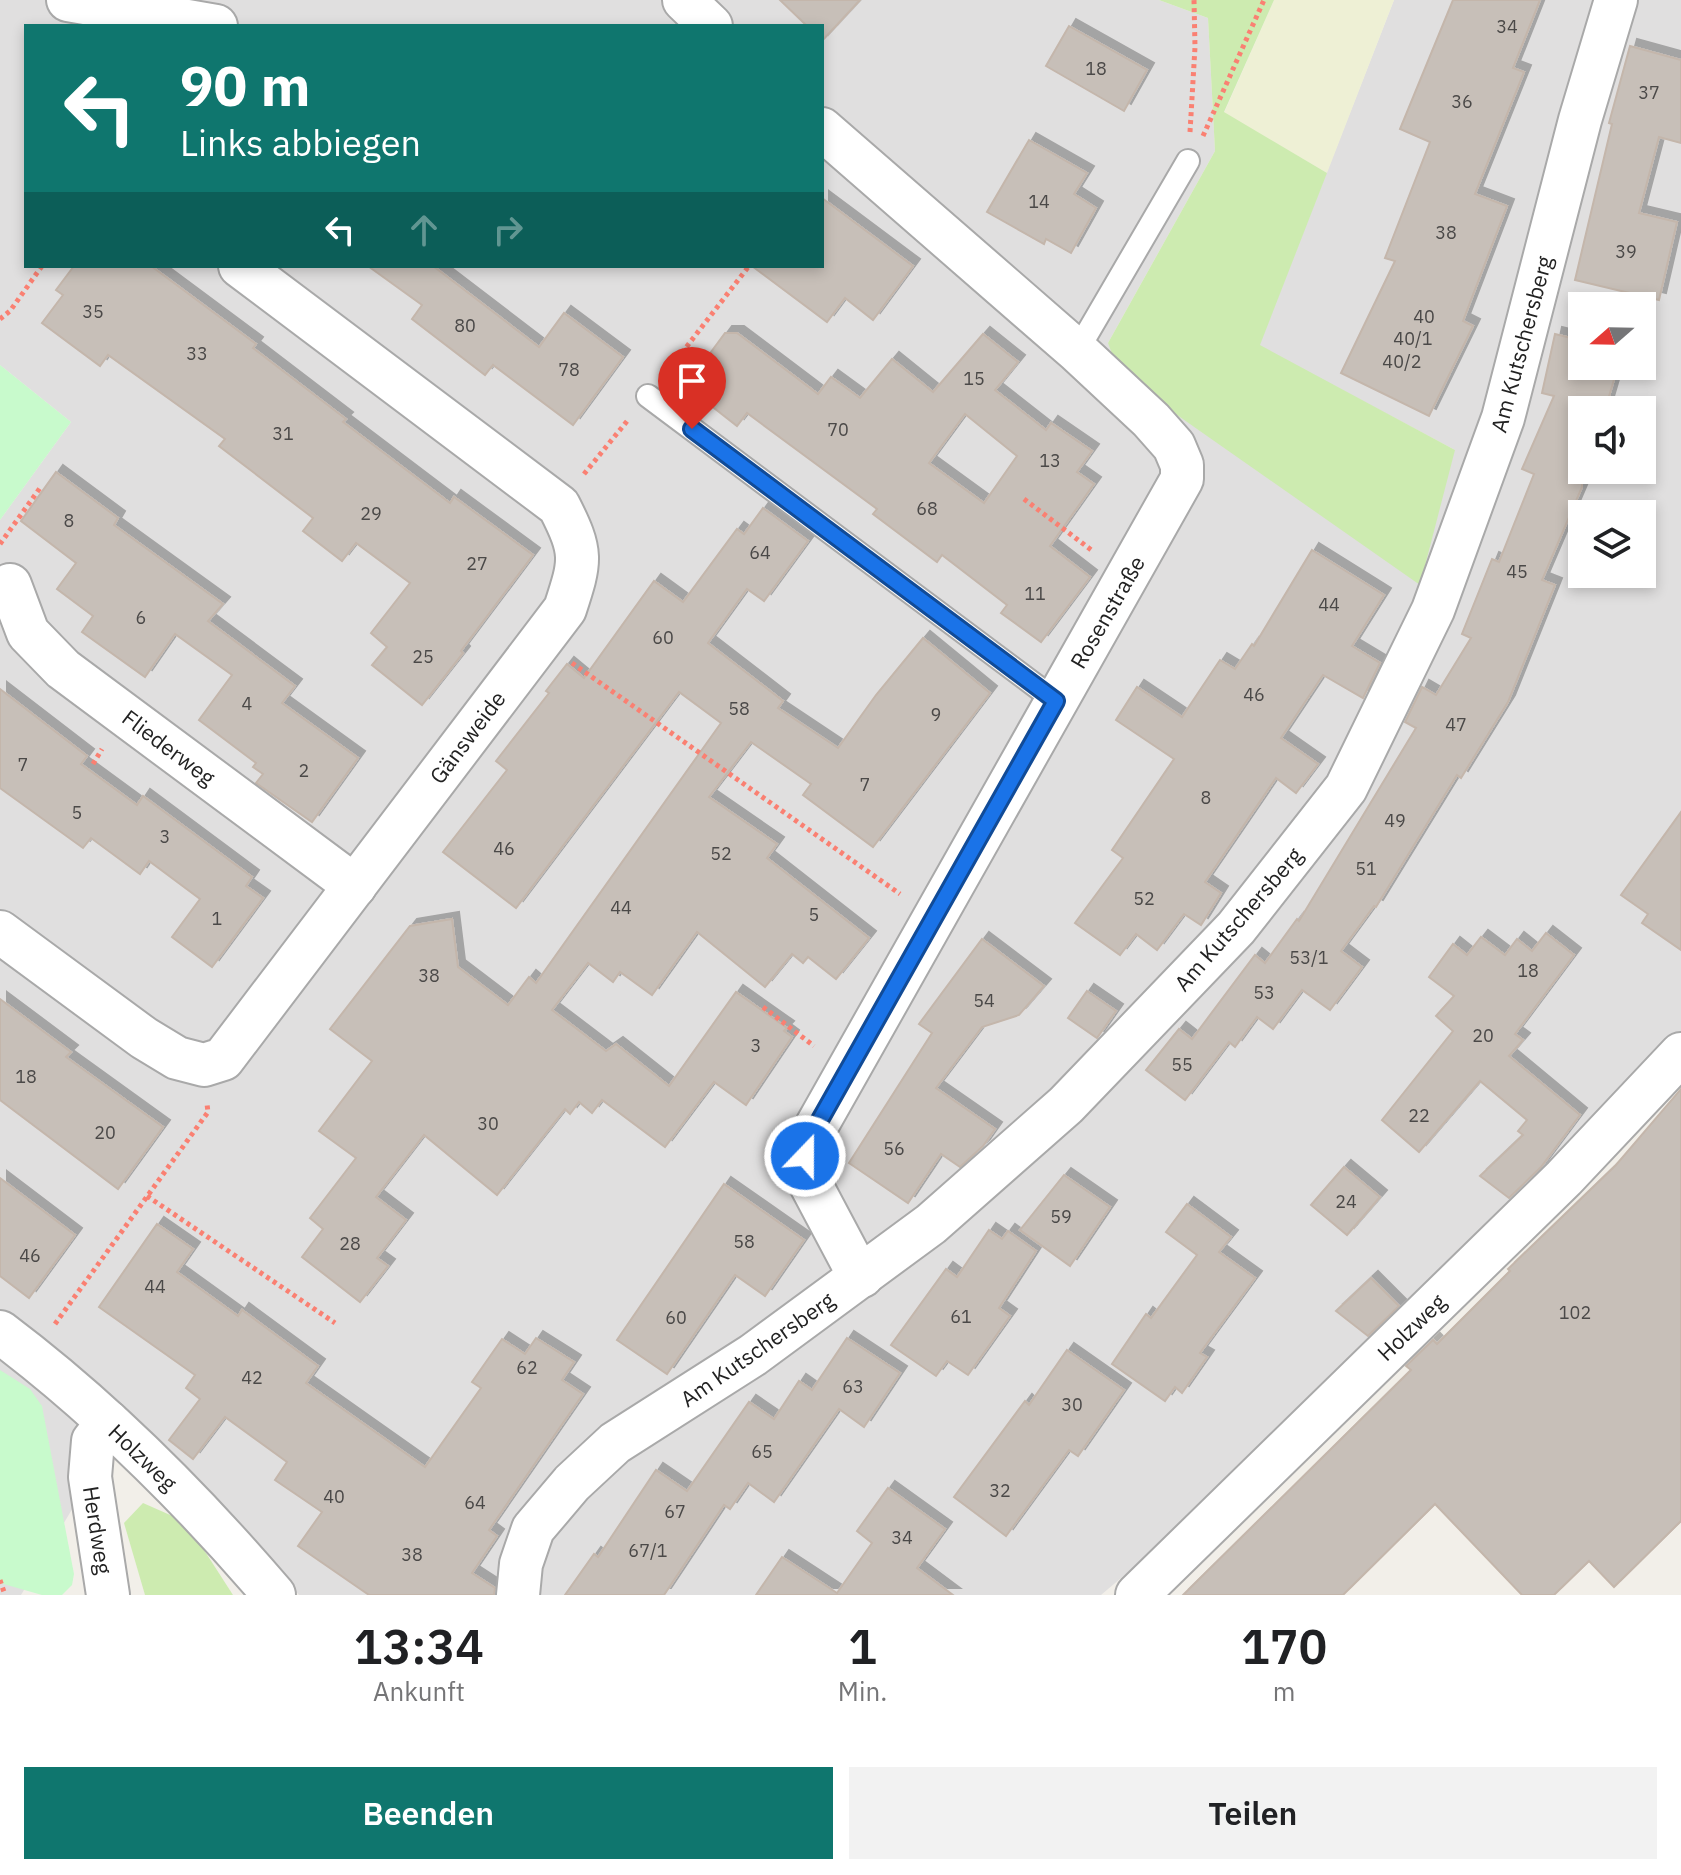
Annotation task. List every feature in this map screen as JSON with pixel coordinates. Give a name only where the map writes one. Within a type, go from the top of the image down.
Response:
[{"type":"street","points":[[59,0],[59,24]]},
{"type":"street","points":[[68,0],[205,24]]},
{"type":"street","points":[[684,0],[709,24]]},
{"type":"street","name":"Am Kutschersberg","points":[[518,1595],[521,1564],[533,1529],[572,1483],[615,1443],[753,1355],[931,1224],[1066,1105],[1236,928],[1346,788],[1433,610],[1503,418],[1580,120],[1616,0]]},
{"type":"street","name":"Rosenstraße","points":[[824,131],[1077,351],[1151,420],[1174,446],[1182,465],[1182,479],[812,1134],[805,1156],[810,1183],[862,1276]]},
{"type":"street","name":"Gänsweide","points":[[204,1065],[223,1059],[565,609],[579,557],[559,506],[243,268]]},
{"type":"street","name":"Fliederweg","points":[[10,585],[28,633],[63,669],[355,886]]},
{"type":"street","points":[[0,932],[144,1038],[177,1058],[204,1065]]},
{"type":"street","name":"Holzweg","points":[[1137,1595],[1564,1178],[1681,1054]]},
{"type":"street","name":"Holzweg","points":[[16,1345],[108,1422],[213,1524],[274,1595]]},
{"type":"street","name":"Herdweg","points":[[108,1422],[93,1441],[90,1477],[108,1595]]},
{"type":"lane","points":[[1077,351],[1188,161]]},
{"type":"lane","points":[[648,396],[1056,701]]},
{"type":"path","points":[[1188,161],[1195,47],[1194,0]]},
{"type":"path","points":[[1188,161],[1210,124],[1264,0]]},
{"type":"path","points":[[0,319],[10,311],[41,268]]},
{"type":"path","points":[[0,544],[40,488]]},
{"type":"path","points":[[1024,499],[1128,576]]},
{"type":"path","points":[[541,641],[934,918]]},
{"type":"path","points":[[763,1007],[848,1069]]},
{"type":"path","points":[[16,1345],[147,1196],[208,1112],[204,1065]]},
{"type":"path","points":[[147,1196],[335,1323]]},
{"type":"path","points":[[0,1580],[5,1595]]},
{"type":"shaded area","points":[[0,0],[1159,0],[1208,18],[1215,151],[1108,343],[1455,450],[1259,346],[1394,0],[1681,0],[1681,1075],[1538,1225],[1101,1595],[299,1595],[195,1476],[127,1417],[21,1595],[0,1595],[0,520],[71,422],[0,365]]},
{"type":"green space","points":[[1159,0],[1274,0],[1224,112],[1327,173],[1260,345],[1455,450],[1420,585],[1120,375],[1108,343],[1215,151],[1208,18]]},
{"type":"green space","points":[[1274,0],[1394,0],[1327,173],[1224,113]]},
{"type":"green space","points":[[0,365],[71,422],[0,520]]},
{"type":"green space","points":[[0,1370],[30,1389],[42,1406],[74,1574],[72,1585],[62,1595],[42,1595],[0,1583]]},
{"type":"green space","points":[[143,1503],[186,1522],[233,1595],[145,1595],[124,1523]]},
{"type":"building","points":[[780,0],[860,0],[824,39],[824,24],[805,24]]},
{"type":"building","points":[[1453,0],[1540,0],[1513,68],[1524,72],[1475,194],[1507,206],[1463,321],[1473,326],[1429,416],[1341,373],[1395,261],[1385,258],[1430,142],[1400,129]]},
{"type":"building","points":[[1069,26],[1147,70],[1124,111],[1046,66]]},
{"type":"building","points":[[1630,46],[1681,60],[1681,143],[1659,137],[1639,213],[1677,222],[1659,300],[1656,299],[1656,292],[1625,292],[1575,280],[1612,124],[1609,123]]},
{"type":"building","points":[[1029,140],[1087,173],[1074,194],[1096,208],[1071,253],[1046,239],[1044,244],[987,212]]},
{"type":"building","points":[[824,199],[913,266],[873,320],[845,298],[827,322],[755,268],[824,268]]},
{"type":"building","points":[[72,268],[154,268],[256,344],[253,348],[346,419],[343,422],[450,503],[454,497],[533,555],[422,705],[372,665],[387,647],[371,633],[410,583],[356,543],[342,561],[303,531],[313,518],[219,446],[225,439],[108,355],[100,366],[42,323],[63,295],[56,290]]},
{"type":"building","points":[[371,268],[436,268],[539,347],[564,313],[623,357],[573,425],[493,365],[485,375],[412,319],[422,305]]},
{"type":"building","points":[[725,333],[737,333],[818,394],[831,377],[860,398],[892,359],[933,392],[983,334],[1018,362],[995,390],[1046,430],[1051,423],[1092,451],[1077,472],[1094,484],[1050,546],[1090,577],[1041,642],[1001,613],[1007,605],[942,555],[937,562],[873,514],[877,509],[747,413],[737,426],[686,386]],"holes":[[[965,414],[1017,456],[984,503],[929,463]]]},
{"type":"building","points":[[1555,334],[1568,337],[1568,380],[1614,380],[1609,396],[1568,396],[1568,484],[1582,484],[1582,487],[1576,500],[1568,500],[1568,520],[1542,580],[1555,585],[1508,702],[1461,778],[1457,775],[1376,907],[1341,951],[1362,967],[1330,1010],[1302,990],[1273,1029],[1257,1017],[1235,1047],[1229,1042],[1185,1100],[1146,1070],[1179,1029],[1192,1039],[1255,955],[1265,963],[1297,919],[1299,921],[1416,728],[1405,722],[1422,687],[1436,695],[1471,638],[1462,634],[1492,559],[1499,562],[1534,474],[1522,469],[1554,396],[1542,393]]},
{"type":"building","points":[[56,472],[118,518],[114,525],[223,604],[208,621],[295,686],[282,703],[358,758],[312,822],[256,783],[263,774],[253,767],[256,763],[199,720],[232,675],[175,634],[145,677],[82,632],[93,616],[57,589],[76,563],[21,521]]},
{"type":"building","points":[[763,508],[808,541],[764,601],[747,589],[708,643],[783,701],[778,708],[838,748],[923,638],[990,693],[873,847],[803,795],[811,784],[751,742],[709,797],[777,844],[767,858],[869,938],[836,979],[808,957],[803,963],[792,954],[765,987],[697,932],[652,995],[620,972],[613,982],[588,963],[552,1010],[606,1051],[616,1044],[669,1086],[736,992],[787,1028],[784,1031],[792,1037],[746,1105],[714,1082],[665,1147],[602,1100],[592,1113],[579,1102],[570,1114],[565,1109],[497,1195],[424,1135],[376,1197],[406,1220],[377,1258],[388,1266],[360,1302],[302,1257],[323,1229],[310,1218],[356,1158],[319,1131],[372,1061],[330,1029],[410,926],[452,919],[458,967],[508,1005],[529,977],[536,983],[721,723],[679,692],[516,908],[443,852],[507,770],[496,761],[549,693],[546,691],[567,664],[584,678],[654,581],[683,602],[737,529],[744,534]]},
{"type":"building","points":[[1312,550],[1384,595],[1352,646],[1380,663],[1363,698],[1323,675],[1281,738],[1318,764],[1296,793],[1276,778],[1205,882],[1221,893],[1201,925],[1184,914],[1157,950],[1136,934],[1120,955],[1075,923],[1123,858],[1112,850],[1174,759],[1116,720],[1137,687],[1182,717],[1220,660],[1235,669],[1252,644],[1254,646]]},
{"type":"building","points":[[0,689],[87,756],[81,764],[137,805],[143,796],[252,877],[246,886],[263,898],[212,967],[172,937],[200,899],[149,861],[140,874],[91,838],[83,848],[0,788]]},
{"type":"building","points":[[1681,812],[1681,950],[1642,923],[1648,914],[1621,895]]},
{"type":"building","points":[[1546,933],[1574,955],[1515,1034],[1523,1040],[1509,1056],[1580,1115],[1541,1167],[1509,1198],[1480,1176],[1523,1135],[1518,1131],[1527,1120],[1480,1081],[1419,1152],[1382,1120],[1453,1031],[1436,1016],[1454,996],[1429,977],[1453,944],[1467,955],[1481,937],[1505,955],[1517,939],[1532,951]]},
{"type":"building","points":[[982,939],[1044,986],[1019,1015],[982,1027],[936,1088],[995,1129],[983,1146],[960,1167],[941,1154],[908,1203],[849,1163],[932,1033],[919,1024]]},
{"type":"building","points":[[1087,991],[1116,1011],[1097,1038],[1068,1018]]},
{"type":"building","points":[[0,999],[71,1052],[66,1057],[163,1127],[118,1189],[0,1100]]},
{"type":"building","points":[[1681,1089],[1681,1521],[1614,1587],[1589,1561],[1554,1595],[1522,1595],[1435,1504],[1343,1595],[1183,1595],[1411,1370],[1406,1366],[1433,1340],[1437,1344],[1510,1271],[1508,1269],[1616,1165]]},
{"type":"building","points":[[1344,1167],[1380,1197],[1347,1235],[1311,1205]]},
{"type":"building","points":[[1064,1175],[1110,1207],[1070,1266],[1020,1230]]},
{"type":"building","points":[[0,1178],[75,1235],[29,1298],[0,1276]]},
{"type":"building","points":[[724,1184],[804,1240],[765,1296],[735,1275],[667,1374],[617,1340]]},
{"type":"building","points":[[1187,1204],[1231,1237],[1219,1252],[1255,1278],[1200,1353],[1207,1357],[1182,1393],[1175,1387],[1165,1401],[1112,1364],[1146,1314],[1151,1318],[1197,1255],[1166,1232]]},
{"type":"building","points":[[157,1224],[193,1249],[177,1272],[238,1316],[242,1310],[318,1366],[306,1383],[425,1467],[481,1388],[472,1382],[502,1339],[525,1354],[536,1338],[574,1362],[562,1380],[583,1394],[489,1530],[497,1536],[472,1573],[495,1588],[494,1595],[369,1595],[298,1546],[322,1512],[275,1480],[287,1462],[225,1417],[193,1459],[169,1440],[200,1399],[186,1388],[195,1375],[99,1307]]},
{"type":"building","points":[[989,1230],[1002,1239],[1008,1231],[1036,1251],[999,1308],[1010,1316],[968,1375],[947,1361],[936,1376],[891,1345],[946,1269],[957,1277]]},
{"type":"building","points":[[1371,1278],[1399,1306],[1368,1336],[1336,1311]]},
{"type":"building","points":[[847,1338],[900,1373],[864,1427],[839,1409],[774,1502],[748,1483],[730,1509],[724,1505],[664,1595],[565,1595],[594,1554],[598,1557],[656,1470],[687,1491],[749,1402],[774,1419],[799,1381],[812,1390]]},
{"type":"building","points":[[1067,1350],[1124,1390],[1078,1456],[1069,1450],[1006,1536],[954,1497],[1025,1401],[1029,1405]]},
{"type":"building","points":[[888,1488],[945,1529],[917,1568],[953,1595],[756,1595],[782,1557],[837,1593],[872,1543],[857,1531]]},
{"type":"route","points":[[692,429],[1056,701],[812,1134],[805,1156]]}]
